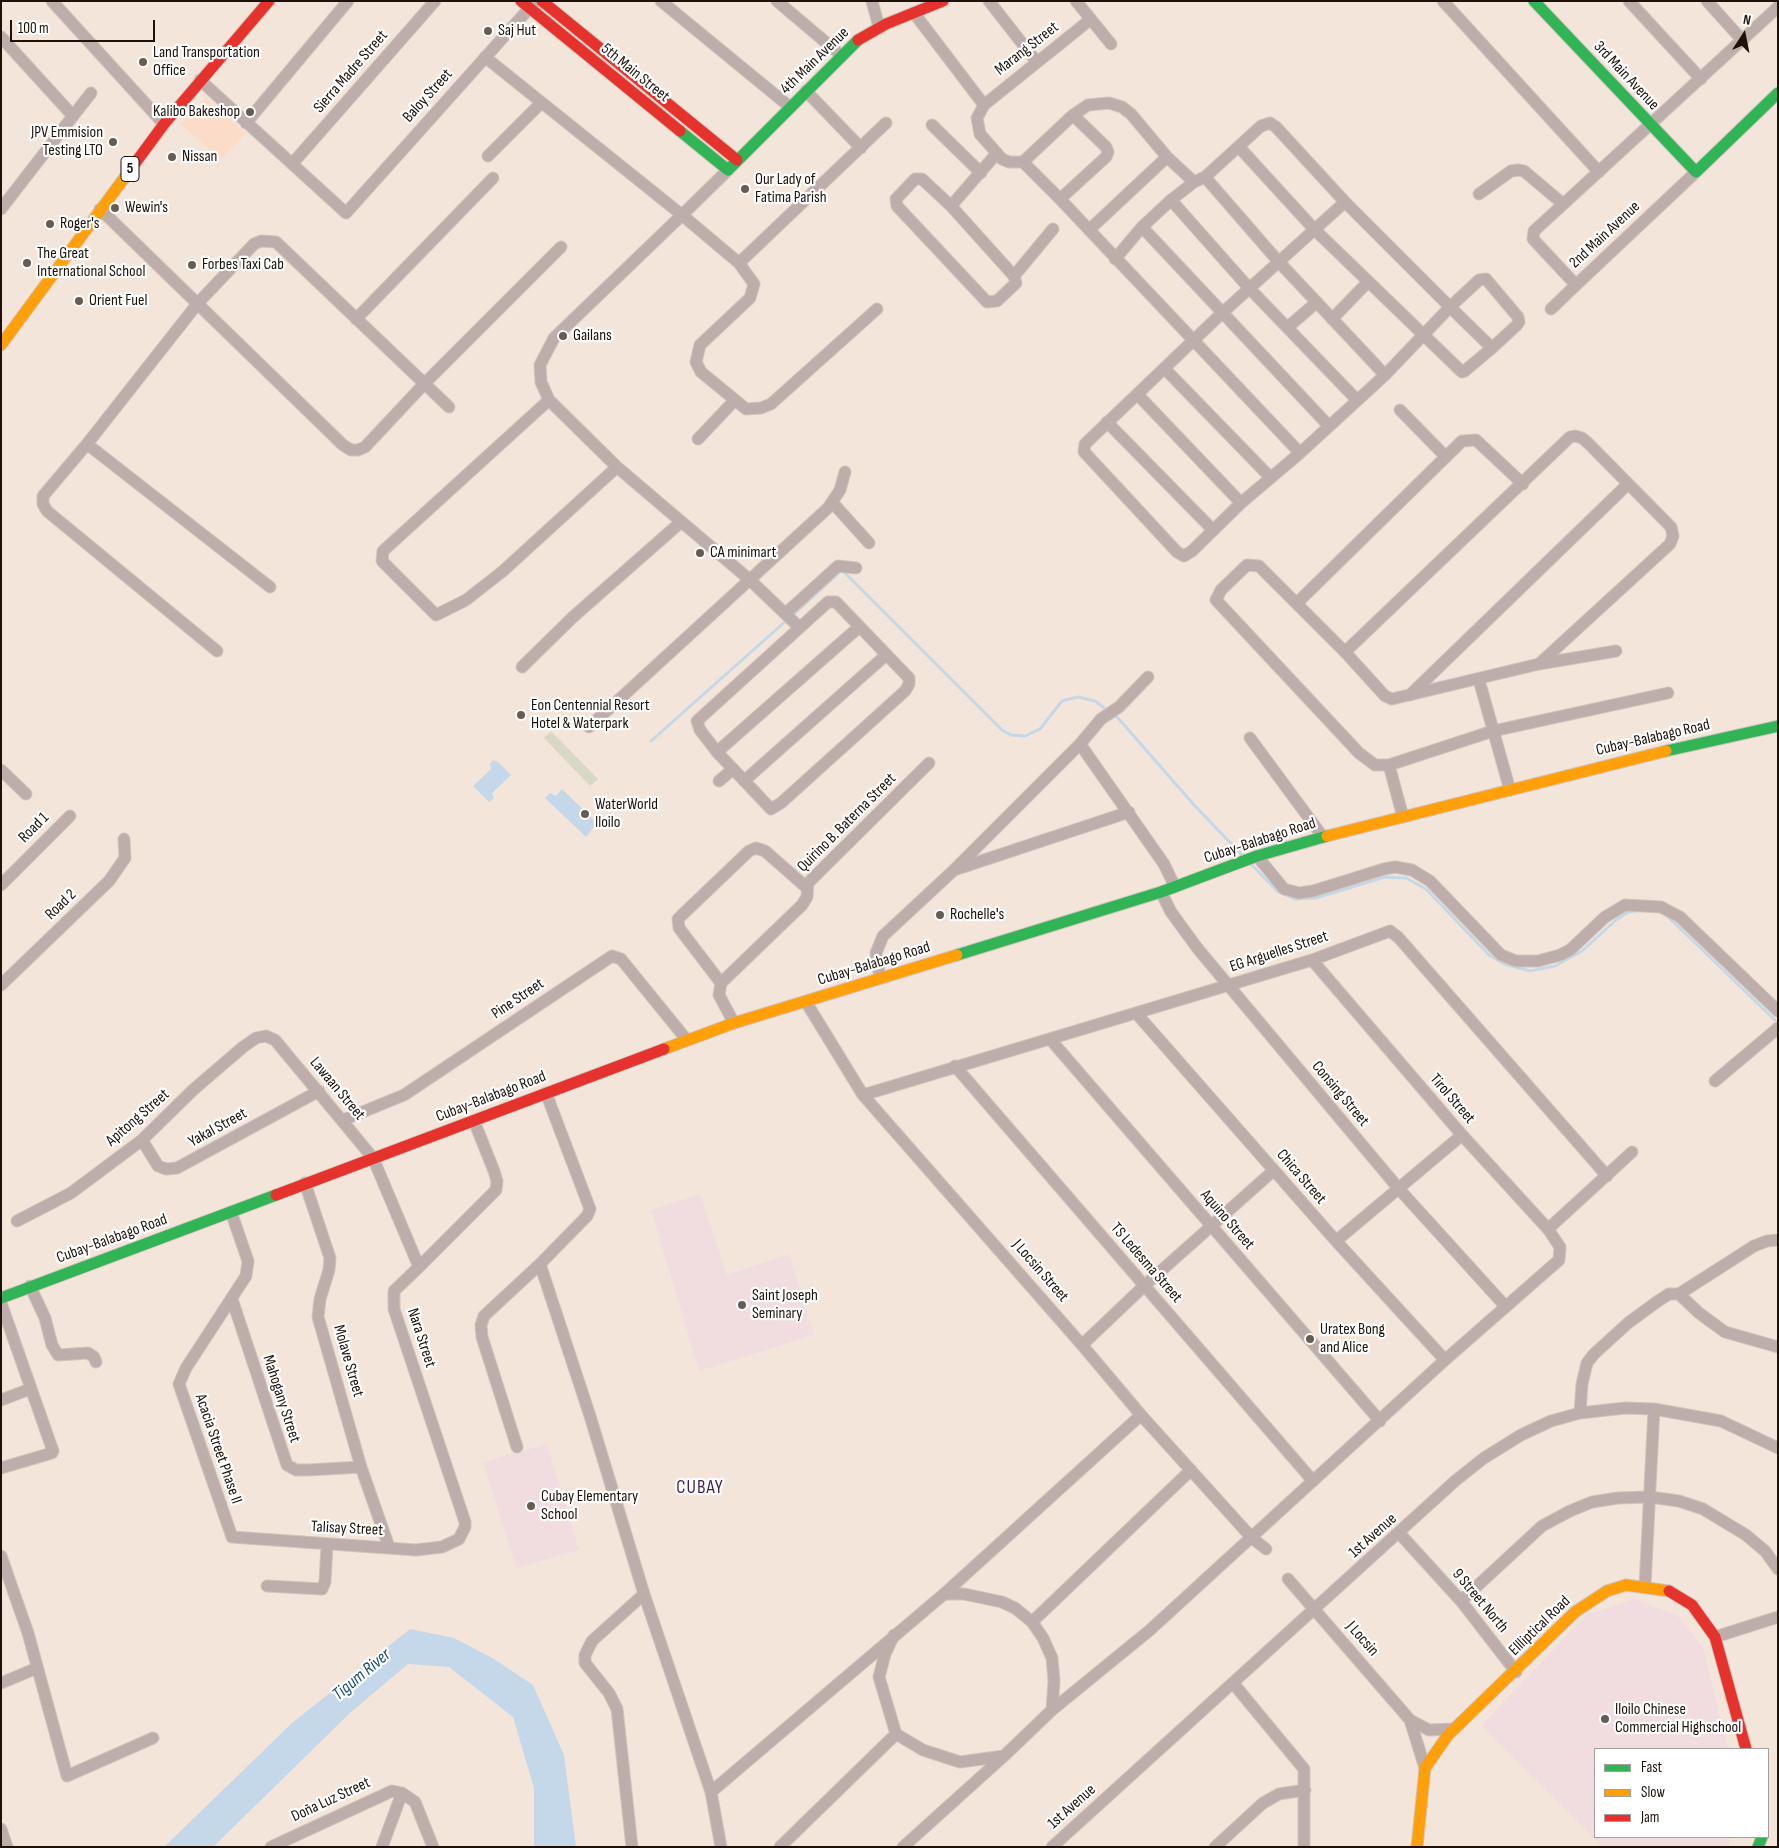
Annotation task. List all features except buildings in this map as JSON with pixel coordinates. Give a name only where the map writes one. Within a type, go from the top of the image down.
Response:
[{"type":"main road","name":"5","points":[[1,344],[164,124],[269,1]]},
{"type":"main road","name":"5th Main Street","points":[[542,1],[737,160]]},
{"type":"main road","name":"4th Main Avenue","points":[[728,170],[857,42],[879,27],[943,1]]},
{"type":"main road","name":"3rd Main Avenue","points":[[1534,1],[1650,126],[1696,172]]},
{"type":"main road","name":"5th Main Street","points":[[528,3],[728,170]]},
{"type":"main road","name":"2nd Main Avenue","points":[[1696,172],[1778,92]]},
{"type":"main road","name":"Cubay-Balabago Road","points":[[1,1298],[474,1121],[686,1039],[734,1023],[1160,892],[1253,858],[1323,837],[1778,726]]},
{"type":"main road","name":"Ellliptical Road","points":[[1516,1672],[1575,1612],[1608,1591],[1626,1585],[1645,1586],[1671,1592],[1692,1605],[1715,1637],[1746,1748]]},
{"type":"main road","points":[[1417,1847],[1425,1768],[1454,1730],[1516,1672]]},
{"type":"street","points":[[52,1],[164,124]]},
{"type":"street","points":[[246,123],[348,1]]},
{"type":"street","name":"Sierra Madre Street","points":[[292,164],[435,1]]},
{"type":"street","points":[[661,1],[790,107]]},
{"type":"street","points":[[776,1],[842,56]]},
{"type":"street","points":[[872,1],[879,27]]},
{"type":"street","points":[[989,1],[1036,62]]},
{"type":"street","points":[[1076,1],[1111,44]]},
{"type":"street","points":[[1443,1],[1599,172]]},
{"type":"street","points":[[1629,1],[1701,79]]},
{"type":"street","points":[[1707,1],[1743,41]]},
{"type":"street","name":"Baloy Street","points":[[292,164],[346,212],[485,57],[528,3]]},
{"type":"street","name":"2nd Main Avenue","points":[[1696,172],[1576,285],[1533,240],[1534,232],[1563,204],[1778,7]]},
{"type":"street","points":[[914,13],[984,105],[976,123],[983,139],[997,153],[1009,162],[1023,162],[1073,115],[1088,105],[1109,103],[1122,107],[1131,114],[1167,158],[1200,180],[1385,376]]},
{"type":"street","name":"Marang Street","points":[[984,105],[1090,19]]},
{"type":"street","points":[[1,37],[73,116]]},
{"type":"street","points":[[485,57],[739,263],[754,284],[754,291],[750,298],[700,345],[696,362],[701,372],[734,401],[750,410],[771,404],[878,309]]},
{"type":"street","points":[[200,80],[292,164]]},
{"type":"street","points":[[806,91],[861,148]]},
{"type":"street","points":[[1,209],[5,195],[91,93]]},
{"type":"street","points":[[488,156],[541,103]]},
{"type":"street","points":[[1060,199],[1106,157],[1108,152],[1106,147],[1073,115]]},
{"type":"street","points":[[739,263],[886,123]]},
{"type":"street","points":[[1115,259],[1142,228],[1171,200],[1200,180],[1261,126],[1266,123],[1273,124],[1345,202],[1492,348]]},
{"type":"street","points":[[932,125],[980,173]]},
{"type":"street","points":[[1239,147],[1314,229],[1368,282],[1423,335],[1462,372],[1520,322],[1518,317],[1486,279],[1479,280],[1450,307],[1423,335],[1385,376],[1184,556],[1177,552],[1084,452],[1085,444],[1221,314],[1314,229],[1345,202]]},
{"type":"street","points":[[951,206],[997,153]]},
{"type":"street","points":[[1089,230],[1167,158]]},
{"type":"street","points":[[1023,162],[1300,454]]},
{"type":"street","points":[[728,170],[554,338],[540,365],[541,382],[549,400],[617,467],[750,580],[792,619]]},
{"type":"street","points":[[1479,194],[1511,171],[1518,170],[1524,171],[1563,204]]},
{"type":"street","points":[[356,319],[493,178]]},
{"type":"street","points":[[922,178],[951,206],[1014,276],[1016,283],[997,301],[987,302],[897,206],[896,199],[915,179],[922,178]]},
{"type":"street","points":[[1171,200],[1249,288],[1357,400]]},
{"type":"street","points":[[100,209],[343,445],[351,450],[365,447],[425,383],[560,247]]},
{"type":"street","points":[[1142,228],[1221,314],[1329,426]]},
{"type":"street","points":[[1014,276],[1053,229]]},
{"type":"street","points":[[217,651],[48,511],[43,504],[43,496],[87,444],[198,303],[254,244],[267,241],[276,242],[449,407]]},
{"type":"street","points":[[1332,319],[1368,282]]},
{"type":"street","points":[[1551,309],[1576,285]]},
{"type":"street","points":[[1288,328],[1317,302]]},
{"type":"street","points":[[1165,369],[1270,477]]},
{"type":"street","points":[[1138,395],[1241,503]]},
{"type":"street","points":[[549,400],[383,551],[382,561],[436,615],[473,594],[503,571],[617,467]]},
{"type":"street","points":[[698,439],[734,401]]},
{"type":"street","points":[[1400,410],[1446,456]]},
{"type":"street","points":[[1107,422],[1212,529]]},
{"type":"street","points":[[1345,652],[1523,484],[1570,437],[1575,436],[1582,438],[1671,527],[1673,536],[1670,544],[1539,664]]},
{"type":"street","points":[[1297,603],[1462,442],[1476,440],[1523,484]]},
{"type":"street","points":[[87,444],[270,587]]},
{"type":"street","points":[[589,727],[809,526],[832,502],[840,490],[845,472]]},
{"type":"street","points":[[1409,696],[1628,484]]},
{"type":"street","points":[[832,502],[869,543]]},
{"type":"street","points":[[522,667],[572,617],[681,522]]},
{"type":"street","points":[[1616,651],[1539,664],[1392,700],[1385,696],[1345,652],[1263,570],[1253,565],[1247,566],[1222,590],[1216,600],[1368,762],[1375,765],[1389,765],[1493,731],[1668,693]]},
{"type":"street","points":[[792,619],[832,601],[909,678],[909,684],[905,691],[781,803],[771,809],[717,752],[697,726],[699,717],[792,619],[838,566],[856,568]]},
{"type":"street","points":[[717,752],[859,627]]},
{"type":"street","points":[[744,781],[886,655]]},
{"type":"street","points":[[880,978],[876,953],[883,936],[954,870],[1080,744],[1101,719],[1114,710],[1148,677]]},
{"type":"street","points":[[1479,680],[1510,790]]},
{"type":"street","points":[[1250,738],[1323,837]]},
{"type":"street","points":[[1080,744],[1164,864],[1175,887]]},
{"type":"street","name":"Quirino B. Baterna Street","points":[[721,983],[802,905],[807,897],[806,887],[814,877],[929,763]]},
{"type":"street","points":[[1389,765],[1403,817]]},
{"type":"street","points":[[1,770],[26,794]]},
{"type":"street","points":[[719,781],[733,770]]},
{"type":"street","points":[[954,870],[1129,812]]},
{"type":"street","name":"Road 1","points":[[1,885],[70,816]]},
{"type":"street","name":"Road 2","points":[[1,985],[109,881],[125,858],[124,839]]},
{"type":"street","points":[[734,1023],[719,995],[721,983],[679,928],[678,920],[750,851],[756,848],[765,851],[806,887]]},
{"type":"street","points":[[1253,858],[1284,890],[1300,894],[1313,892],[1384,869],[1395,867],[1412,870],[1430,881],[1501,955],[1516,961],[1538,961],[1570,950],[1604,918],[1624,905],[1661,907],[1680,917],[1778,1012]]},
{"type":"street","name":"Consing Street","points":[[1160,892],[1171,912],[1228,985],[1399,1190],[1506,1307]]},
{"type":"street","name":"EG Arguelles Street","points":[[862,1095],[1312,960],[1390,932],[1394,933],[1607,1176]]},
{"type":"street","name":"Pine Street","points":[[343,1120],[404,1094],[612,956],[621,958],[686,1039]]},
{"type":"street","name":"Tirol Street","points":[[1312,960],[1462,1135],[1548,1230],[1560,1247],[1559,1260],[1506,1307]]},
{"type":"street","name":"J Locsin Street","points":[[806,1002],[862,1095],[1082,1345],[1140,1415],[1252,1538],[1266,1549]]},
{"type":"street","name":"Chica Street","points":[[1136,1014],[1336,1242],[1445,1360]]},
{"type":"street","points":[[1715,1081],[1777,1029]]},
{"type":"street","name":"Apitong Street","points":[[17,1221],[72,1193],[142,1140],[193,1090],[243,1047],[256,1038],[266,1036],[274,1040]]},
{"type":"street","name":"Aquino Street","points":[[1050,1039],[1380,1421]]},
{"type":"street","name":"Lawaan Street","points":[[274,1040],[374,1158]]},
{"type":"street","name":"TS Ledesma Street","points":[[955,1066],[1313,1481]]},
{"type":"street","name":"Yakal Street","points":[[142,1140],[158,1166],[166,1169],[178,1168],[319,1091]]},
{"type":"street","points":[[517,1447],[482,1337],[481,1325],[484,1316],[490,1308],[540,1264],[587,1216],[590,1209],[546,1093]]},
{"type":"street","name":"Nara Street","points":[[459,1539],[465,1528],[465,1522],[394,1309],[394,1291],[496,1190],[497,1181],[494,1171],[474,1121]]},
{"type":"street","points":[[1336,1242],[1462,1135]]},
{"type":"street","points":[[1548,1230],[1632,1152]]},
{"type":"street","points":[[374,1158],[419,1267]]},
{"type":"street","points":[[1082,1345],[1144,1286],[1273,1171]]},
{"type":"street","name":"Molave Street","points":[[305,1183],[330,1258],[329,1270],[320,1299],[318,1317],[362,1467],[389,1547]]},
{"type":"street","name":"Acacia Street Phase II","points":[[231,1212],[248,1268],[246,1276],[186,1368],[179,1384],[232,1537]]},
{"type":"street","points":[[1580,1413],[1584,1373],[1594,1354],[1669,1294],[1678,1294],[1754,1246],[1767,1241],[1778,1240]]},
{"type":"street","points":[[540,1264],[590,1416],[644,1594],[711,1792],[721,1847]]},
{"type":"street","points":[[30,1286],[45,1318],[52,1345],[58,1355],[88,1353],[94,1357],[96,1362]]},
{"type":"street","points":[[1678,1294],[1699,1313],[1725,1332],[1778,1347]]},
{"type":"street","name":"Mahogany Street","points":[[232,1299],[287,1465],[296,1470],[362,1467]]},
{"type":"street","points":[[1,1303],[53,1451],[52,1453],[1,1468]]},
{"type":"street","points":[[903,1847],[1052,1710],[1150,1630],[1445,1360],[1506,1307]]},
{"type":"street","points":[[1,1400],[30,1389]]},
{"type":"street","name":"1st Avenue","points":[[1052,1847],[1400,1534],[1455,1481],[1484,1458],[1521,1435],[1551,1421],[1580,1413],[1625,1408],[1654,1408],[1721,1421],[1778,1448]]},
{"type":"street","points":[[1645,1586],[1654,1408]]},
{"type":"street","points":[[711,1792],[944,1594],[1140,1415]]},
{"type":"street","points":[[1032,1622],[1191,1470]]},
{"type":"street","points":[[1461,1601],[1542,1526],[1555,1518],[1592,1502],[1650,1497],[1679,1501],[1717,1517],[1746,1534],[1765,1551],[1778,1570]]},
{"type":"street","name":"9 Street North","points":[[1400,1534],[1461,1601],[1516,1672]]},
{"type":"street","name":"Talisay Street","points":[[232,1537],[327,1545],[429,1550],[442,1547],[459,1539]]},
{"type":"street","points":[[267,1586],[322,1590],[325,1582],[327,1545]]},
{"type":"street","points":[[1,1556],[28,1632],[67,1776],[153,1738]]},
{"type":"street","name":"J Locsin","points":[[1288,1579],[1410,1720],[1428,1730],[1454,1730]]},
{"type":"street","points":[[632,1847],[617,1710],[609,1693],[585,1663],[585,1655],[592,1641],[644,1594]]},
{"type":"street","points":[[944,1594],[964,1594],[1002,1602],[1015,1608],[1032,1622],[1043,1638],[1052,1658],[1054,1681],[1052,1710]]},
{"type":"street","points":[[1715,1637],[1778,1618]]},
{"type":"street","points":[[894,1635],[884,1654],[879,1677],[891,1723],[896,1734],[923,1750],[960,1762],[1004,1756]]},
{"type":"street","points":[[1,1682],[37,1668]]},
{"type":"street","points":[[1233,1683],[1304,1769],[1304,1847]]},
{"type":"street","name":"J Locsin","points":[[1410,1720],[1425,1768]]},
{"type":"street","points":[[780,1847],[896,1734]]},
{"type":"street","points":[[1215,1847],[1263,1804],[1279,1794],[1305,1790]]},
{"type":"street","name":"Doña Luz Street","points":[[270,1847],[384,1794],[392,1791],[402,1793]]},
{"type":"street","points":[[382,1847],[402,1793],[415,1802],[433,1847]]},
{"type":"street","points":[[1,1828],[7,1847]]},
{"type":"shaded area","points":[[206,97],[246,133],[221,160],[181,124]]},
{"type":"shaded area","name":"Saint Joseph Seminary","points":[[700,1194],[727,1275],[789,1254],[814,1335],[699,1371],[651,1210]]},
{"type":"shaded area","name":"Cubay Elementary School","points":[[547,1444],[579,1550],[516,1568],[483,1462]]},
{"type":"shaded area","name":"Iloilo Chinese Commercial Highschool","points":[[1634,1599],[1677,1615],[1703,1647],[1728,1748],[1594,1748],[1594,1838],[1730,1838],[1729,1847],[1603,1847],[1481,1726],[1586,1615]]},
{"type":"green space","points":[[551,731],[598,779],[590,786],[544,738]]},
{"type":"water","points":[[493,760],[498,762],[511,775],[492,793],[494,798],[489,802],[473,786],[491,769],[490,764]]},
{"type":"water","points":[[562,789],[597,823],[586,837],[545,798],[550,793],[556,796]]},
{"type":"water","name":"Tigum River","points":[[410,1629],[454,1638],[494,1659],[533,1685],[564,1755],[576,1847],[534,1847],[534,1788],[513,1717],[449,1667],[408,1664],[350,1713],[213,1847],[164,1847],[292,1723]]},
{"type":"waterway","points":[[792,616],[842,570],[1002,730],[1011,735],[1025,736],[1040,729],[1062,701],[1078,697],[1095,701],[1118,718],[1195,806],[1243,856]]},
{"type":"waterway","points":[[651,741],[787,620]]},
{"type":"waterway","points":[[1251,864],[1277,891],[1295,899],[1316,898],[1385,877],[1406,878],[1426,889],[1489,955],[1504,964],[1530,971],[1555,966],[1582,951],[1616,920],[1628,912],[1635,911]]},
{"type":"waterway","points":[[1665,914],[1778,1023]]},
{"type":"traffic: fast","points":[[1534,1],[1696,172],[1778,93]]},
{"type":"traffic: fast","points":[[680,131],[728,170],[858,40]]},
{"type":"traffic: fast","points":[[1666,751],[1778,726]]},
{"type":"traffic: fast","points":[[957,955],[1161,892],[1257,856],[1327,836]]},
{"type":"traffic: fast","points":[[1,1298],[276,1195]]},
{"type":"traffic: fast","points":[[1758,1847],[1762,1838]]},
{"type":"traffic: slow","points":[[1,345],[136,162]]},
{"type":"traffic: slow","points":[[1327,836],[1666,751]]},
{"type":"traffic: slow","points":[[664,1049],[734,1023],[957,955]]},
{"type":"traffic: slow","points":[[1417,1847],[1425,1768],[1448,1735],[1575,1612],[1607,1591],[1626,1585],[1669,1591]]},
{"type":"traffic: jam","points":[[136,162],[164,124],[269,1]]},
{"type":"traffic: jam","points":[[521,1],[680,131]]},
{"type":"traffic: jam","points":[[542,1],[737,160]]},
{"type":"traffic: jam","points":[[858,40],[886,24],[943,1]]},
{"type":"traffic: jam","points":[[276,1195],[664,1049]]},
{"type":"traffic: jam","points":[[1669,1591],[1692,1605],[1715,1637],[1746,1748]]},
{"type":"place","name":"Saj Hut","points":[[488,31]]},
{"type":"place","name":"Land Transportation Office","points":[[143,62]]},
{"type":"place","name":"Kalibo Bakeshop","points":[[250,112]]},
{"type":"place","name":"JPV Emmision Testing LTO","points":[[113,142]]},
{"type":"place","name":"Nissan","points":[[172,157]]},
{"type":"place","name":"Our Lady of Fatima Parish","points":[[745,189]]},
{"type":"place","name":"Wewin's","points":[[115,208]]},
{"type":"place","name":"Roger's","points":[[50,224]]},
{"type":"place","name":"The Great International School","points":[[27,263]]},
{"type":"place","name":"Forbes Taxi Cab","points":[[192,265]]},
{"type":"place","name":"Orient Fuel","points":[[79,301]]},
{"type":"place","name":"Gailans","points":[[563,336]]},
{"type":"place","name":"CA minimart","points":[[700,553]]},
{"type":"place","name":"Eon Centennial Resort Hotel & Waterpark","points":[[521,715]]},
{"type":"place","name":"WaterWorld Iloilo","points":[[585,814]]},
{"type":"place","name":"Rochelle's","points":[[940,915]]},
{"type":"place","name":"Saint Joseph Seminary","points":[[742,1305]]},
{"type":"place","name":"Uratex Bong and Alice","points":[[1310,1339]]},
{"type":"place","name":"Cubay Elementary School","points":[[531,1506]]},
{"type":"place","name":"Iloilo Chinese Commercial Highschool","points":[[1605,1719]]},
{"type":"district","name":"CUBAY","points":[[700,1488]]}]
